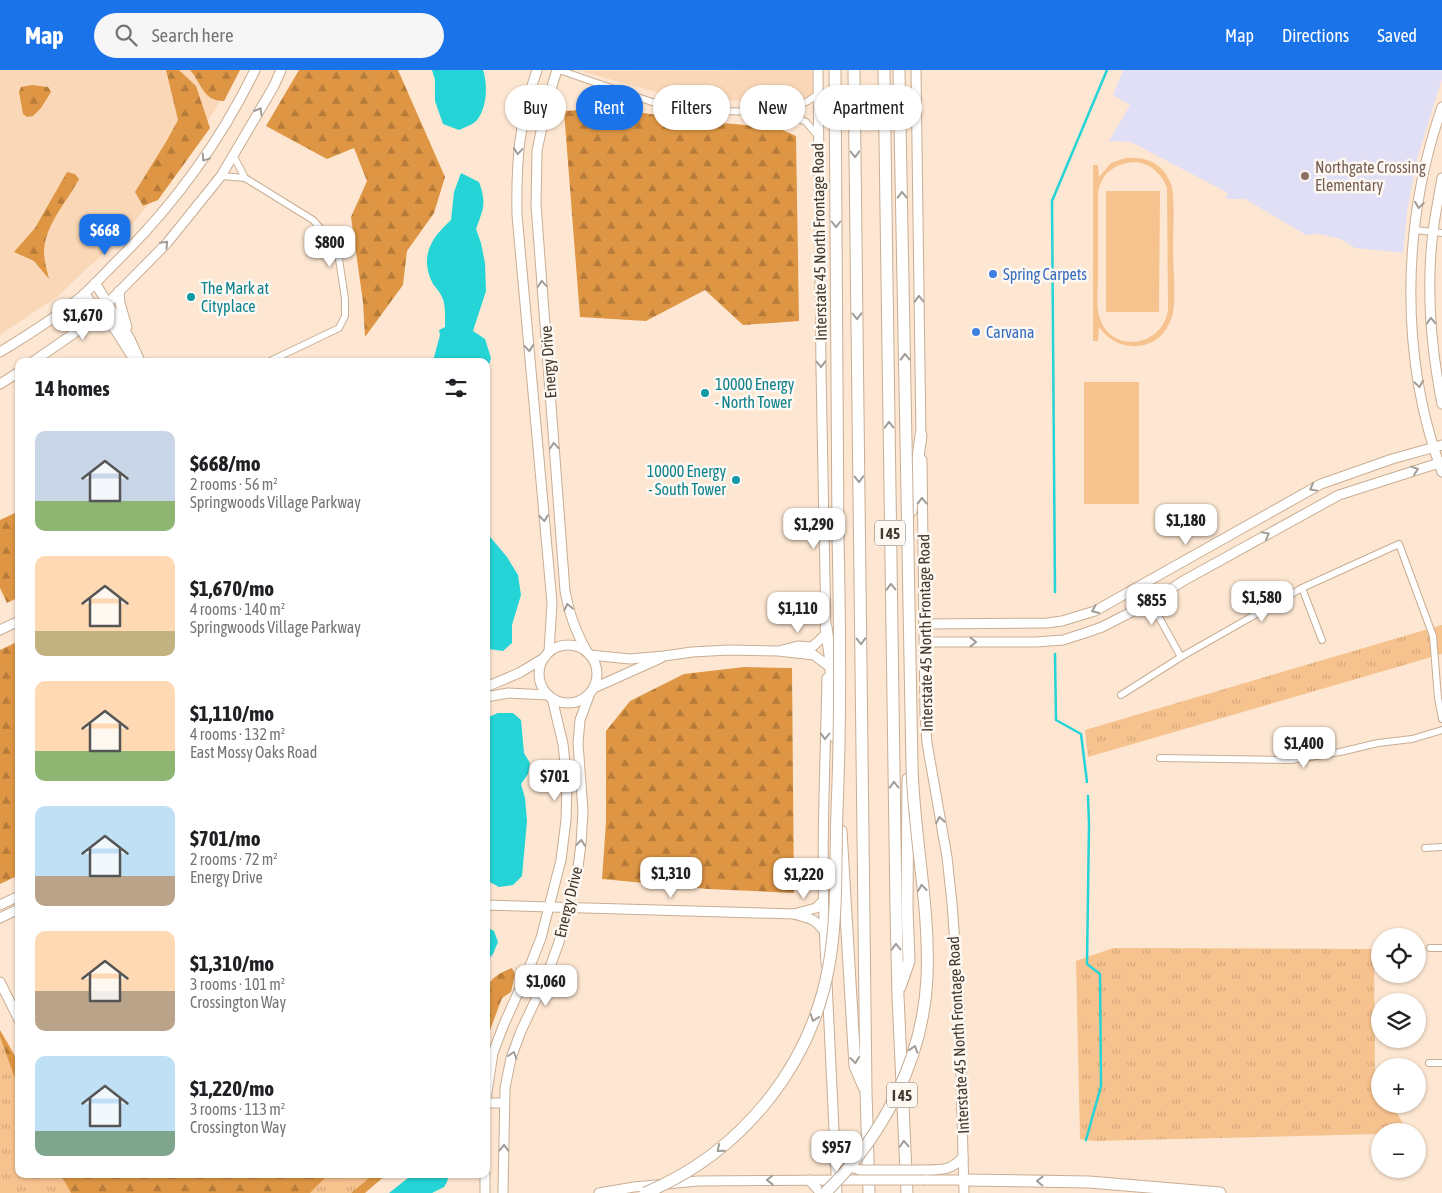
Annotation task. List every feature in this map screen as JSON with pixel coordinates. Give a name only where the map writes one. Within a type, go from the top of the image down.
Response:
[{"type":"highway","points":[[645,1193],[686,1173],[710,1157],[734,1138],[775,1091],[796,1058],[809,1031],[820,1002],[829,964],[834,911],[840,650],[835,70]]},
{"type":"highway","name":"I 45","points":[[854,70],[866,1092],[869,1193]]},
{"type":"highway","name":"I 45","points":[[884,70],[898,996],[907,1193]]},
{"type":"highway","points":[[825,1193],[852,1165],[867,1145],[892,1103],[907,1071],[914,1049],[922,1018],[926,991],[926,928],[912,769],[899,70]]},
{"type":"highway","points":[[898,996],[909,960],[907,908],[910,514],[921,435]]},
{"type":"highway","points":[[826,631],[830,655],[855,1066],[866,1092]]},
{"type":"highway","points":[[964,1180],[1089,1182],[1220,1193]]},
{"type":"street","points":[[0,352],[84,294],[156,221],[189,180],[217,140],[255,70]]},
{"type":"street","points":[[38,358],[100,312],[167,243],[221,176],[274,86],[281,70]]},
{"type":"street","name":"Energy Drive","points":[[537,70],[520,133],[516,175],[518,225],[552,603],[546,655]]},
{"type":"street","points":[[558,70],[652,102],[678,108],[740,111]]},
{"type":"street","name":"Energy Drive","points":[[558,70],[547,102],[537,151],[536,204],[565,590],[569,614],[575,630],[589,654]]},
{"type":"street","name":"Interstate 45 North Frontage Road","points":[[818,70],[818,85]]},
{"type":"street","name":"Interstate 45 North Frontage Road","points":[[916,70],[927,743],[947,856],[952,903],[959,999],[964,1193]]},
{"type":"street","points":[[1442,107],[1430,144],[1415,230],[1412,293],[1415,356],[1424,412],[1438,446],[1442,472]]},
{"type":"street","points":[[805,122],[818,136]]},
{"type":"street","name":"Interstate 45 North Frontage Road","points":[[818,130],[827,665],[823,901],[837,1193]]},
{"type":"street","points":[[233,155],[245,178]]},
{"type":"street","points":[[221,176],[245,178],[313,220],[329,238],[339,259],[344,284],[345,316],[339,328],[276,358]]},
{"type":"street","points":[[1442,178],[1430,278],[1434,353],[1442,404]]},
{"type":"street","points":[[1415,230],[1437,232]]},
{"type":"street","points":[[95,283],[130,339],[139,358]]},
{"type":"street","points":[[119,291],[130,339]]},
{"type":"street","points":[[84,294],[116,331],[133,358]]},
{"type":"street","points":[[1415,356],[1434,353]]},
{"type":"street","points":[[0,384],[15,375]]},
{"type":"street","points":[[924,624],[1036,624],[1062,621],[1095,611],[1321,484],[1392,458],[1438,446]]},
{"type":"street","points":[[924,642],[1036,642],[1063,640],[1102,627],[1151,602],[1183,581],[1339,495],[1440,462]]},
{"type":"street","points":[[1332,480],[1339,495]]},
{"type":"street","points":[[1237,531],[1244,547]]},
{"type":"street","points":[[1120,695],[1181,657],[1302,588],[1399,544],[1433,636],[1438,698],[1442,718]]},
{"type":"street","points":[[1141,585],[1181,657]]},
{"type":"street","points":[[1302,588],[1322,640]]},
{"type":"street","points":[[0,630],[15,623]]},
{"type":"street","points":[[778,651],[798,646],[812,647],[826,631]]},
{"type":"street","points":[[490,685],[519,673],[557,647],[570,645],[579,647],[589,654],[609,658],[630,659],[692,652],[729,650],[778,651],[814,654],[827,665]]},
{"type":"street","points":[[589,654],[595,664],[597,674],[592,691]]},
{"type":"street","points":[[546,655],[539,670],[539,679],[542,688],[550,697]]},
{"type":"street","points":[[490,696],[508,693],[550,697],[562,702],[572,703],[582,700],[592,691],[664,656]]},
{"type":"street","name":"Energy Drive","points":[[503,1193],[504,1103],[511,1058],[521,1031],[546,978],[559,942],[578,867],[583,812],[578,743],[580,720],[592,691]]},
{"type":"street","name":"Energy Drive","points":[[490,1074],[493,1053],[541,938],[561,860],[566,820],[567,783],[562,744],[550,697]]},
{"type":"street","points":[[1160,758],[1292,760],[1378,743],[1412,739],[1442,730]]},
{"type":"street","points":[[1425,848],[1442,847]]},
{"type":"street","points":[[0,904],[15,898]]},
{"type":"street","points":[[794,914],[816,908],[823,901]]},
{"type":"street","points":[[490,905],[794,914],[812,918],[824,931]]},
{"type":"street","points":[[0,918],[15,911]]},
{"type":"street","points":[[1430,948],[1442,948]]},
{"type":"street","points":[[0,982],[15,1012]]},
{"type":"street","points":[[1428,1063],[1442,1064]]},
{"type":"street","name":"Energy Drive","points":[[490,1101],[504,1103]]},
{"type":"street","points":[[836,1155],[844,1163],[860,1170],[945,1170],[951,1168],[963,1157]]},
{"type":"street","points":[[485,1193],[486,1178]]},
{"type":"street","points":[[809,1180],[821,1193]]},
{"type":"street","points":[[599,1193],[634,1187],[698,1181],[964,1180]]},
{"type":"shaded area","points":[[0,70],[235,70],[221,99],[185,159],[126,232],[58,296],[0,335]]},
{"type":"shaded area","points":[[812,70],[813,98],[805,98],[805,85],[740,85],[740,100],[730,101],[730,85],[653,85],[653,91],[643,88],[643,85],[631,85],[580,71]]},
{"type":"shaded area","name":"Northgate Crossing Elementary","points":[[1123,70],[1442,70],[1442,79],[1417,159],[1407,212],[1403,253],[1355,248],[1341,239],[1319,234],[1306,235],[1245,199],[1226,198],[1228,193],[1131,142],[1109,141],[1130,105],[1113,95]]},
{"type":"green space","points":[[166,70],[179,70],[196,86],[210,128],[158,200],[143,206],[135,192],[178,120]]},
{"type":"green space","points":[[190,70],[240,70],[224,101],[207,95]]},
{"type":"green space","points":[[299,70],[398,70],[445,177],[434,213],[407,251],[403,285],[365,337],[363,302],[351,217],[367,181],[354,148],[327,159],[266,126]]},
{"type":"green space","points":[[32,85],[48,87],[51,92],[41,108],[33,116],[27,117],[23,114],[19,92],[21,87]]},
{"type":"green space","points":[[576,110],[576,130],[643,130],[643,113],[653,114],[653,130],[730,130],[730,124],[740,125],[740,130],[782,130],[796,136],[799,321],[743,325],[705,290],[646,321],[580,317],[565,130],[566,111]]},
{"type":"green space","points":[[1125,158],[1148,160],[1162,169],[1172,187],[1174,209],[1173,313],[1163,334],[1146,345],[1135,346],[1115,342],[1106,336],[1099,327],[1098,341],[1093,341],[1093,165],[1098,165],[1099,177],[1111,163]],"holes":[[[1137,162],[1147,165],[1156,171],[1167,188],[1168,310],[1164,323],[1156,333],[1146,339],[1135,342],[1123,341],[1113,336],[1104,328],[1099,315],[1097,301],[1098,196],[1102,181],[1110,171],[1122,164]]]},
{"type":"green space","points":[[67,172],[75,174],[79,179],[52,223],[45,242],[45,262],[49,279],[34,261],[14,252],[35,228]]},
{"type":"green space","points":[[1106,191],[1160,191],[1159,312],[1106,312]]},
{"type":"green space","points":[[1084,382],[1139,382],[1139,504],[1084,504]]},
{"type":"green space","points":[[15,513],[15,599],[7,603],[0,588],[0,520]]},
{"type":"green space","points":[[1442,625],[1442,654],[1088,757],[1085,730]]},
{"type":"green space","points":[[15,643],[15,877],[0,884],[0,650]]},
{"type":"green space","points":[[744,667],[792,668],[794,893],[708,889],[602,879],[606,822],[606,731],[630,701],[684,674]]},
{"type":"green space","points":[[1113,948],[1371,949],[1371,983],[1374,983],[1374,993],[1371,993],[1371,1048],[1375,1048],[1375,1058],[1371,1058],[1371,1113],[1397,1113],[1403,1123],[1371,1123],[1371,1134],[1093,1141],[1080,1139],[1076,961]]},
{"type":"green space","points":[[512,968],[515,974],[511,992],[502,998],[490,1030],[490,982]]},
{"type":"green space","points":[[0,1030],[15,1056],[15,1079],[0,1037]]},
{"type":"green space","points":[[0,1037],[15,1079],[15,1178],[62,1178],[71,1193],[0,1193]]},
{"type":"green space","points":[[62,1178],[325,1178],[310,1193],[71,1193]]},
{"type":"green space","points":[[325,1178],[369,1178],[351,1193],[310,1193]]},
{"type":"green space","points":[[369,1178],[382,1178],[365,1193],[351,1193]]},
{"type":"water","points":[[432,70],[483,70],[486,82],[485,103],[475,122],[459,130],[443,124],[435,101],[435,80]]},
{"type":"water","points":[[461,173],[479,182],[483,196],[482,211],[476,229],[485,263],[486,291],[473,331],[485,339],[491,358],[490,361],[490,358],[434,358],[440,335],[439,330],[445,327],[445,312],[442,297],[429,274],[427,257],[433,241],[451,220],[454,192]]},
{"type":"water","points":[[490,537],[507,557],[518,575],[521,595],[512,625],[512,643],[503,651],[490,649]]},
{"type":"water","points":[[498,713],[513,713],[521,720],[524,753],[530,763],[528,774],[521,784],[525,798],[527,821],[522,876],[513,885],[499,887],[490,882],[490,716]]},
{"type":"water","points":[[490,929],[494,931],[498,942],[490,957]]},
{"type":"water","points":[[408,1178],[448,1178],[444,1187],[432,1193],[389,1193]]},
{"type":"waterway","points":[[1055,592],[1052,201],[1107,70]]},
{"type":"waterway","points":[[1055,654],[1056,720],[1081,734],[1087,782]]},
{"type":"waterway","points":[[1086,1140],[1101,1086],[1100,974],[1087,964],[1088,796]]},
{"type":"place","name":"Northgate Crossing Elementary","points":[[1305,176]]},
{"type":"place","name":"Spring Carpets","points":[[993,274]]},
{"type":"place","name":"The Mark at Cityplace","points":[[191,297]]},
{"type":"place","name":"Carvana","points":[[976,332]]},
{"type":"place","name":"10000 Energy - North Tower","points":[[705,393]]},
{"type":"place","name":"10000 Energy - South Tower","points":[[736,480]]}]
